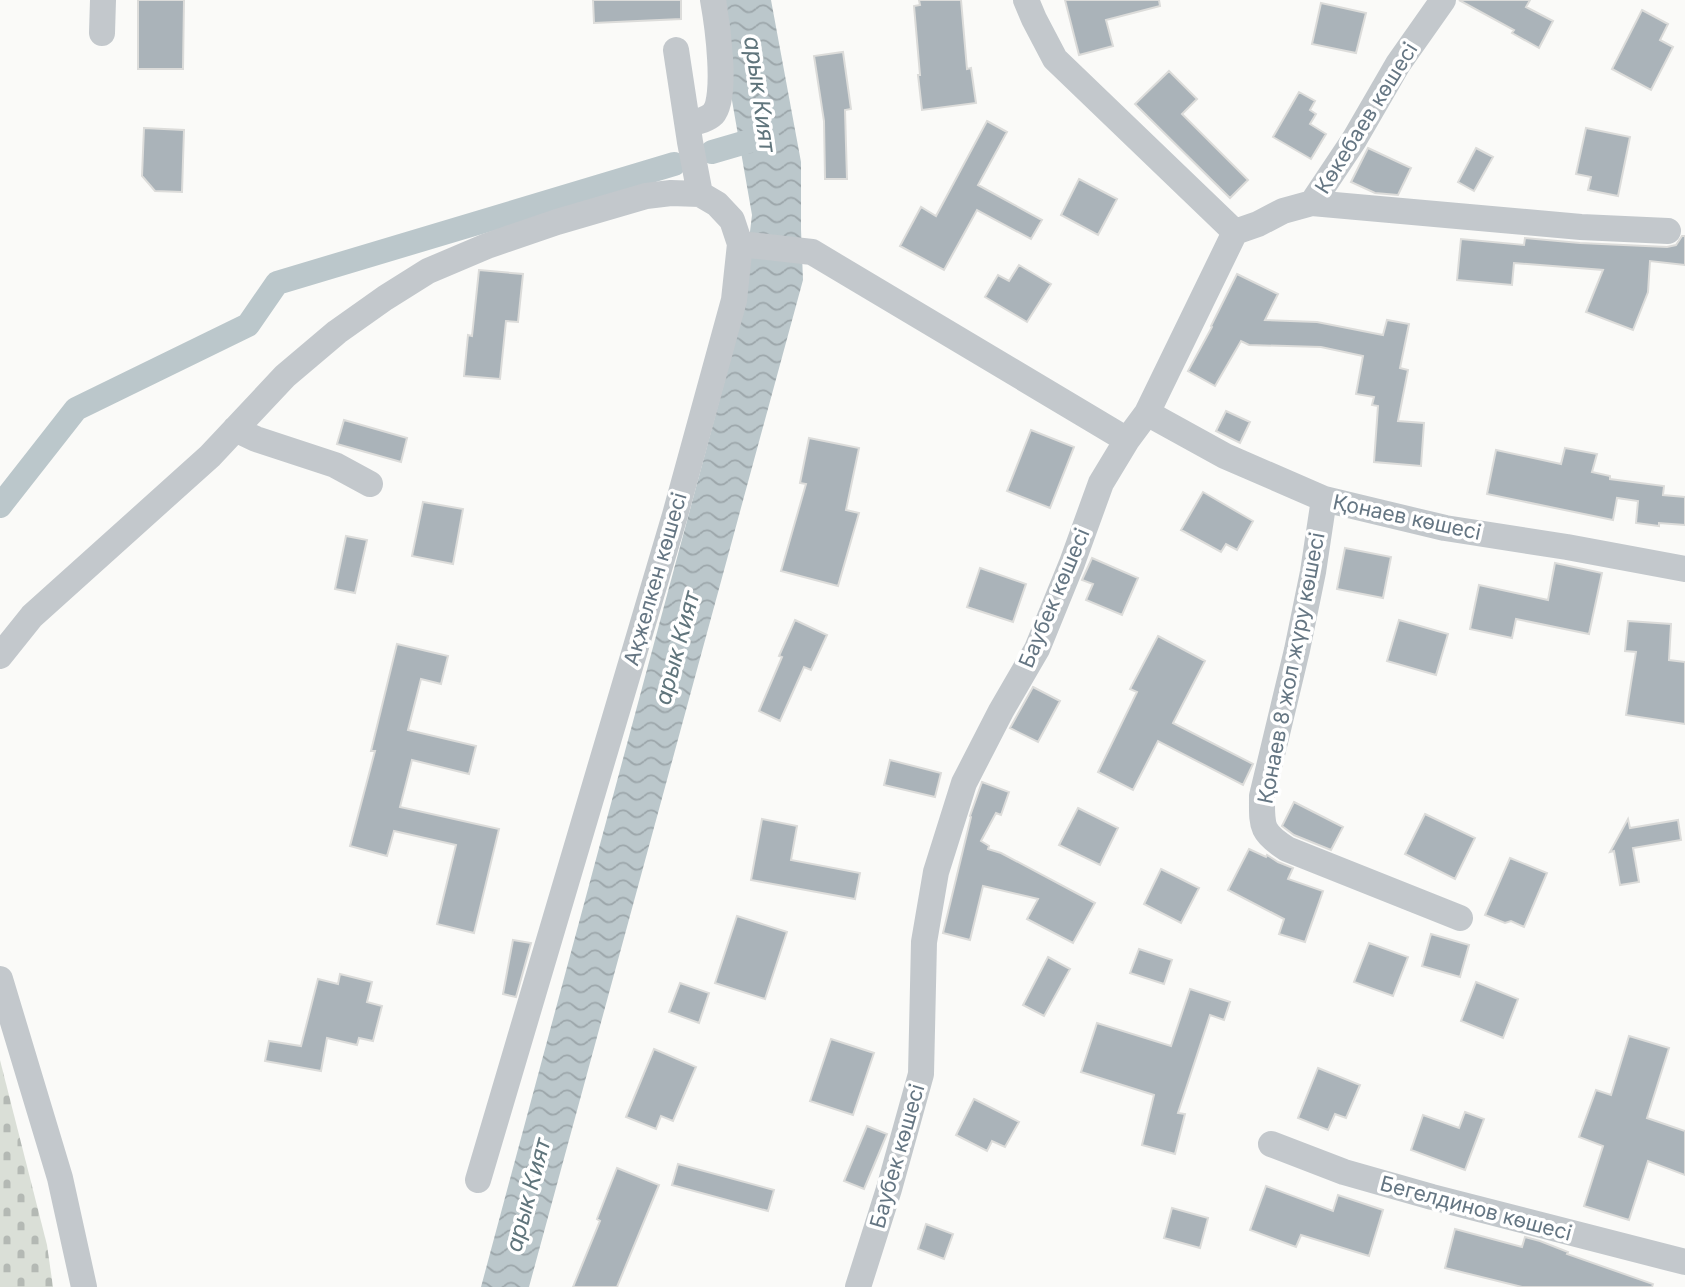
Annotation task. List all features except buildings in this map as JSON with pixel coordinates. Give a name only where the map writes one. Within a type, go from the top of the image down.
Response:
[{"type":"street","points":[[102,33],[103,0]]},
{"type":"street","points":[[688,124],[714,113],[719,103],[719,35],[713,0]]},
{"type":"street","points":[[1026,0],[1055,59],[1235,232]]},
{"type":"street","name":"Көкебаев көшесі","points":[[1235,232],[1283,211],[1312,203],[1354,140],[1398,64],[1443,0]]},
{"type":"street","points":[[677,50],[700,194]]},
{"type":"street","points":[[0,656],[32,617],[210,456],[285,376],[337,332],[429,271],[487,246],[569,218],[646,196],[700,194],[717,204],[732,220],[742,244],[812,252],[1127,440]]},
{"type":"street","points":[[1312,203],[1581,227],[1668,231]]},
{"type":"street","name":"Баубек көшесі","points":[[858,1287],[921,1074],[924,942],[936,872],[964,783],[1037,649],[1101,483],[1147,413],[1235,232]]},
{"type":"street","name":"Ақжелкен көшесі","points":[[478,1180],[675,515],[734,300],[742,244]]},
{"type":"street","name":"Қонаев көшесі","points":[[1147,413],[1225,456],[1324,499],[1445,528],[1685,569]]},
{"type":"street","points":[[235,429],[256,439],[335,465],[370,484]]},
{"type":"street","name":"Қонаев 8 жол жүру көшесі","points":[[1324,499],[1297,650],[1262,796],[1265,831],[1272,840],[1287,849],[1460,918]]},
{"type":"street","points":[[0,979],[60,1178],[84,1287]]},
{"type":"street","name":"Бегелдинов көшесі","points":[[1270,1144],[1343,1172],[1685,1262]]},
{"type":"green space","points":[[0,1060],[47,1245],[53,1287],[0,1287]]},
{"type":"water","name":"арык Кият","points":[[718,0],[771,0],[801,162],[803,280],[529,1287],[481,1287],[738,331],[752,215]]},
{"type":"waterway","name":"арык Кият","points":[[712,152],[767,136]]},
{"type":"waterway","points":[[0,506],[76,409],[248,325],[277,283],[674,164]]}]
